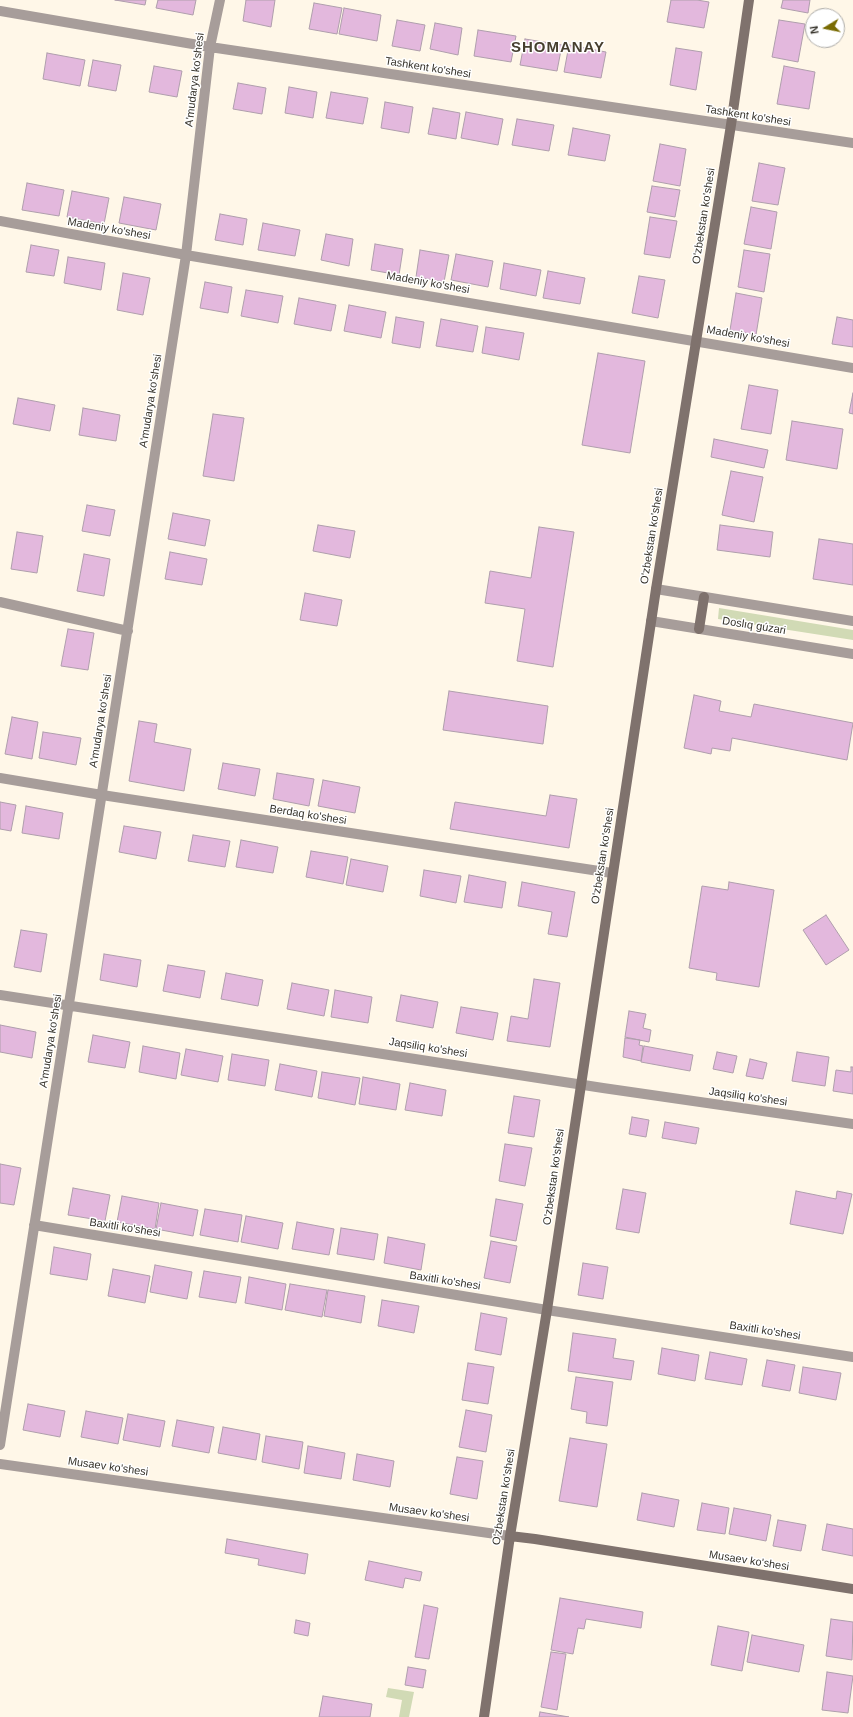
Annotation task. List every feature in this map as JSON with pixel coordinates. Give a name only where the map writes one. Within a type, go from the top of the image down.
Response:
[{"type":"main road","name":"O'zbekstan ko'shesi","points":[[484,1717],[510,1536],[547,1310],[612,873],[731,125],[749,0]]},
{"type":"main road","points":[[699,629],[704,597]]},
{"type":"main road","name":"Musaev ko'shesi","points":[[510,1536],[551,1541],[853,1589]]},
{"type":"street","name":"A'mudarya ko'shesi","points":[[0,1445],[186,255],[210,47],[220,0]]},
{"type":"street","name":"Tashkent ko'shesi","points":[[0,11],[210,47],[853,143]]},
{"type":"street","name":"Madeniy ko'shesi","points":[[0,221],[186,255],[853,368]]},
{"type":"street","name":"Doslıq gúzari","points":[[656,589],[853,621]]},
{"type":"street","points":[[0,602],[128,631]]},
{"type":"street","name":"Doslıq gúzari","points":[[651,621],[853,654]]},
{"type":"street","name":"Berdaq ko'shesi","points":[[0,778],[612,873]]},
{"type":"street","name":"Jaqsiliq ko'shesi","points":[[0,994],[580,1084],[853,1124]]},
{"type":"street","name":"Baxitli ko'shesi","points":[[34,1225],[547,1310],[853,1357]]},
{"type":"street","name":"Musaev ko'shesi","points":[[0,1464],[510,1536]]},
{"type":"green space","points":[[719,608],[853,630],[853,640],[718,619]]},
{"type":"green space","points":[[388,1688],[414,1692],[409,1717],[399,1717],[402,1700],[386,1697]]},
{"type":"building","points":[[115,0],[146,0],[145,5]]},
{"type":"building","points":[[158,0],[196,0],[193,15],[156,8]]},
{"type":"building","points":[[246,0],[275,0],[271,27],[243,21]]},
{"type":"building","points":[[671,0],[697,0],[709,2],[704,28],[667,22]]},
{"type":"building","points":[[783,0],[810,0],[809,8],[805,8],[805,12],[781,8]]},
{"type":"building","points":[[314,3],[342,8],[337,34],[309,29]]},
{"type":"building","points":[[344,8],[381,15],[377,41],[339,34]]},
{"type":"building","points":[[397,20],[425,25],[420,51],[392,46]]},
{"type":"building","points":[[779,20],[805,24],[798,62],[772,57]]},
{"type":"building","points":[[435,23],[462,28],[458,55],[430,49]]},
{"type":"building","points":[[478,30],[516,36],[511,62],[474,56]]},
{"type":"building","points":[[525,39],[562,45],[557,71],[520,65]]},
{"type":"building","points":[[569,45],[606,52],[601,78],[564,72]]},
{"type":"building","points":[[676,48],[702,52],[696,90],[670,85]]},
{"type":"building","points":[[47,53],[85,60],[80,86],[43,79]]},
{"type":"building","points":[[93,60],[121,65],[116,91],[88,86]]},
{"type":"building","points":[[154,66],[182,71],[177,97],[149,92]]},
{"type":"building","points":[[784,66],[815,72],[809,109],[777,104]]},
{"type":"building","points":[[238,83],[266,88],[262,114],[233,109]]},
{"type":"building","points":[[289,87],[317,92],[313,118],[285,113]]},
{"type":"building","points":[[331,92],[368,98],[363,124],[326,118]]},
{"type":"building","points":[[385,102],[413,107],[409,133],[381,128]]},
{"type":"building","points":[[433,108],[460,113],[456,139],[428,134]]},
{"type":"building","points":[[466,112],[503,119],[498,145],[461,138]]},
{"type":"building","points":[[517,119],[554,125],[549,151],[512,145]]},
{"type":"building","points":[[573,128],[610,135],[605,161],[568,155]]},
{"type":"building","points":[[660,144],[686,149],[680,186],[653,181]]},
{"type":"building","points":[[759,163],[785,168],[778,205],[752,201]]},
{"type":"building","points":[[27,183],[64,190],[59,216],[22,210]]},
{"type":"building","points":[[652,186],[680,190],[675,217],[647,212]]},
{"type":"building","points":[[72,191],[109,198],[104,224],[67,217]]},
{"type":"building","points":[[124,197],[161,204],[156,230],[119,223]]},
{"type":"building","points":[[751,207],[777,212],[771,249],[744,244]]},
{"type":"building","points":[[220,214],[247,219],[243,245],[215,240]]},
{"type":"building","points":[[650,217],[677,221],[670,258],[644,254]]},
{"type":"building","points":[[263,223],[300,230],[295,256],[258,250]]},
{"type":"building","points":[[326,234],[353,239],[349,266],[321,260]]},
{"type":"building","points":[[375,244],[403,249],[399,275],[371,270]]},
{"type":"building","points":[[31,245],[59,250],[54,276],[26,272]]},
{"type":"building","points":[[420,250],[449,255],[444,282],[416,277]]},
{"type":"building","points":[[744,250],[770,254],[764,292],[738,287]]},
{"type":"building","points":[[456,254],[493,261],[488,287],[451,280]]},
{"type":"building","points":[[68,257],[105,263],[101,290],[64,283]]},
{"type":"building","points":[[504,263],[541,270],[536,296],[500,289]]},
{"type":"building","points":[[548,271],[585,278],[580,304],[543,298]]},
{"type":"building","points":[[123,273],[150,278],[143,315],[117,310]]},
{"type":"building","points":[[639,276],[665,280],[658,318],[632,313]]},
{"type":"building","points":[[205,282],[232,287],[228,313],[200,308]]},
{"type":"building","points":[[246,290],[283,296],[278,323],[241,316]]},
{"type":"building","points":[[736,293],[762,298],[756,335],[730,330]]},
{"type":"building","points":[[299,298],[336,305],[331,331],[294,324]]},
{"type":"building","points":[[349,305],[386,312],[381,338],[344,331]]},
{"type":"building","points":[[396,317],[424,322],[420,348],[392,343]]},
{"type":"building","points":[[837,317],[853,320],[853,347],[832,344]]},
{"type":"building","points":[[441,319],[478,326],[473,352],[436,346]]},
{"type":"building","points":[[486,327],[524,333],[519,360],[482,353]]},
{"type":"building","points":[[598,353],[645,361],[630,453],[582,445]]},
{"type":"building","points":[[749,385],[778,390],[771,434],[741,429]]},
{"type":"building","points":[[853,393],[853,414],[849,413]]},
{"type":"building","points":[[18,398],[55,405],[50,431],[13,424]]},
{"type":"building","points":[[83,408],[120,415],[116,441],[79,435]]},
{"type":"building","points":[[213,414],[244,418],[234,481],[203,476]]},
{"type":"building","points":[[792,421],[843,429],[837,469],[786,460]]},
{"type":"building","points":[[714,439],[768,450],[764,468],[711,457]]},
{"type":"building","points":[[731,471],[763,477],[754,522],[722,515]]},
{"type":"building","points":[[87,505],[115,510],[110,536],[82,531]]},
{"type":"building","points":[[173,513],[210,520],[205,546],[168,539]]},
{"type":"building","points":[[318,525],[355,531],[350,558],[313,551]]},
{"type":"building","points":[[720,525],[773,532],[770,557],[717,550]]},
{"type":"building","points":[[539,527],[574,532],[553,667],[517,661],[525,609],[485,603],[490,571],[531,578]]},
{"type":"building","points":[[17,532],[43,536],[37,573],[11,569]]},
{"type":"building","points":[[819,539],[853,544],[853,585],[813,579]]},
{"type":"building","points":[[170,552],[207,559],[202,585],[165,579]]},
{"type":"building","points":[[84,554],[110,559],[104,596],[77,591]]},
{"type":"building","points":[[305,593],[342,600],[337,626],[300,620]]},
{"type":"building","points":[[68,629],[94,633],[88,670],[61,666]]},
{"type":"building","points":[[449,691],[548,706],[543,744],[443,730]]},
{"type":"building","points":[[694,695],[721,701],[719,711],[751,717],[754,704],[853,723],[847,760],[732,738],[730,751],[712,748],[711,754],[684,748]]},
{"type":"building","points":[[12,717],[38,722],[32,759],[5,754]]},
{"type":"building","points":[[139,721],[157,724],[154,742],[191,749],[184,791],[129,781]]},
{"type":"building","points":[[43,732],[81,738],[76,765],[39,758]]},
{"type":"building","points":[[223,763],[260,769],[255,796],[218,789]]},
{"type":"building","points":[[277,773],[314,779],[309,806],[273,799]]},
{"type":"building","points":[[323,780],[360,787],[355,813],[318,806]]},
{"type":"building","points":[[550,795],[577,799],[569,848],[450,829],[455,802],[546,816]]},
{"type":"building","points":[[0,802],[16,805],[11,831],[0,829]]},
{"type":"building","points":[[26,806],[63,813],[59,839],[22,833]]},
{"type":"building","points":[[124,826],[161,832],[156,859],[119,852]]},
{"type":"building","points":[[193,835],[230,841],[225,867],[188,861]]},
{"type":"building","points":[[241,840],[278,847],[273,873],[236,867]]},
{"type":"building","points":[[311,851],[348,857],[343,884],[306,877]]},
{"type":"building","points":[[351,859],[388,866],[383,892],[346,885]]},
{"type":"building","points":[[424,870],[461,876],[456,903],[420,896]]},
{"type":"building","points":[[469,875],[506,882],[502,908],[464,902]]},
{"type":"building","points":[[522,882],[575,892],[567,937],[548,934],[552,912],[518,906]]},
{"type":"building","points":[[729,882],[774,890],[759,987],[716,980],[717,973],[689,968],[702,886],[728,890]]},
{"type":"building","points":[[826,915],[849,950],[826,965],[803,930]]},
{"type":"building","points":[[21,930],[47,934],[41,972],[14,967]]},
{"type":"building","points":[[104,954],[141,960],[137,987],[100,980]]},
{"type":"building","points":[[168,965],[205,971],[200,998],[163,991]]},
{"type":"building","points":[[226,973],[263,980],[258,1006],[221,999]]},
{"type":"building","points":[[534,979],[560,983],[550,1047],[507,1041],[511,1016],[528,1019]]},
{"type":"building","points":[[292,983],[329,990],[324,1016],[287,1009]]},
{"type":"building","points":[[335,990],[372,997],[368,1023],[331,1017]]},
{"type":"building","points":[[401,995],[438,1002],[433,1028],[396,1021]]},
{"type":"building","points":[[461,1007],[498,1013],[493,1040],[456,1033]]},
{"type":"building","points":[[629,1011],[646,1014],[643,1028],[651,1030],[649,1042],[625,1037]]},
{"type":"building","points":[[0,1025],[36,1032],[32,1058],[0,1052]]},
{"type":"building","points":[[93,1035],[130,1042],[125,1068],[88,1062]]},
{"type":"building","points":[[625,1038],[640,1040],[639,1045],[643,1046],[641,1061],[623,1057]]},
{"type":"building","points":[[143,1046],[180,1053],[176,1079],[139,1072]]},
{"type":"building","points":[[644,1046],[693,1055],[690,1071],[641,1062]]},
{"type":"building","points":[[186,1049],[223,1056],[218,1082],[181,1075]]},
{"type":"building","points":[[717,1052],[737,1056],[733,1073],[713,1069]]},
{"type":"building","points":[[797,1052],[829,1057],[825,1086],[792,1081]]},
{"type":"building","points":[[232,1054],[269,1060],[265,1086],[228,1080]]},
{"type":"building","points":[[750,1059],[767,1063],[763,1079],[746,1076]]},
{"type":"building","points":[[280,1064],[317,1071],[312,1097],[275,1090]]},
{"type":"building","points":[[851,1067],[853,1067],[853,1094],[833,1091],[836,1070],[851,1072]]},
{"type":"building","points":[[322,1072],[360,1078],[355,1105],[318,1098]]},
{"type":"building","points":[[363,1077],[400,1084],[396,1110],[359,1104]]},
{"type":"building","points":[[410,1083],[446,1090],[442,1116],[405,1110]]},
{"type":"building","points":[[514,1096],[540,1100],[534,1137],[508,1133]]},
{"type":"building","points":[[632,1117],[649,1120],[646,1137],[629,1134]]},
{"type":"building","points":[[665,1122],[699,1128],[696,1144],[662,1138]]},
{"type":"building","points":[[505,1144],[532,1148],[525,1186],[499,1181]]},
{"type":"building","points":[[0,1164],[21,1168],[14,1205],[0,1203]]},
{"type":"building","points":[[73,1188],[110,1195],[105,1221],[68,1215]]},
{"type":"building","points":[[623,1189],[646,1193],[639,1233],[616,1229]]},
{"type":"building","points":[[796,1191],[836,1199],[837,1191],[852,1194],[843,1234],[790,1224]]},
{"type":"building","points":[[122,1196],[159,1203],[155,1229],[117,1222]]},
{"type":"building","points":[[496,1199],[523,1204],[516,1241],[490,1236]]},
{"type":"building","points":[[161,1203],[198,1210],[193,1236],[156,1229]]},
{"type":"building","points":[[205,1209],[242,1215],[238,1242],[200,1235]]},
{"type":"building","points":[[246,1216],[283,1223],[278,1249],[241,1242]]},
{"type":"building","points":[[297,1222],[334,1229],[329,1255],[292,1249]]},
{"type":"building","points":[[341,1228],[378,1234],[374,1260],[337,1254]]},
{"type":"building","points":[[388,1237],[425,1244],[421,1270],[384,1263]]},
{"type":"building","points":[[491,1241],[517,1246],[510,1283],[484,1278]]},
{"type":"building","points":[[54,1247],[91,1254],[87,1280],[50,1274]]},
{"type":"building","points":[[583,1263],[608,1267],[603,1299],[578,1295]]},
{"type":"building","points":[[155,1265],[192,1272],[187,1299],[150,1292]]},
{"type":"building","points":[[113,1269],[150,1276],[145,1303],[108,1296]]},
{"type":"building","points":[[204,1271],[241,1277],[236,1303],[199,1297]]},
{"type":"building","points":[[249,1277],[286,1284],[282,1310],[245,1303]]},
{"type":"building","points":[[290,1284],[327,1290],[322,1317],[285,1310]]},
{"type":"building","points":[[328,1290],[365,1296],[361,1323],[324,1316]]},
{"type":"building","points":[[382,1300],[419,1306],[414,1333],[378,1326]]},
{"type":"building","points":[[481,1313],[507,1318],[501,1355],[475,1350]]},
{"type":"building","points":[[573,1333],[616,1339],[613,1358],[634,1361],[631,1380],[568,1371]]},
{"type":"building","points":[[662,1348],[699,1355],[695,1381],[658,1374]]},
{"type":"building","points":[[710,1352],[747,1359],[742,1385],[705,1379]]},
{"type":"building","points":[[767,1360],[795,1365],[790,1391],[762,1386]]},
{"type":"building","points":[[468,1363],[494,1367],[488,1404],[462,1400]]},
{"type":"building","points":[[803,1367],[841,1373],[836,1400],[799,1393]]},
{"type":"building","points":[[576,1377],[613,1382],[607,1426],[586,1423],[587,1412],[571,1409]]},
{"type":"building","points":[[28,1404],[65,1411],[60,1437],[23,1430]]},
{"type":"building","points":[[466,1410],[492,1415],[486,1452],[459,1447]]},
{"type":"building","points":[[86,1411],[123,1418],[118,1444],[81,1437]]},
{"type":"building","points":[[128,1414],[165,1421],[160,1447],[123,1440]]},
{"type":"building","points":[[177,1420],[214,1427],[209,1453],[172,1446]]},
{"type":"building","points":[[223,1427],[260,1434],[256,1460],[218,1453]]},
{"type":"building","points":[[266,1436],[303,1442],[299,1469],[262,1462]]},
{"type":"building","points":[[570,1438],[607,1444],[597,1507],[559,1501]]},
{"type":"building","points":[[308,1446],[345,1453],[341,1479],[304,1473]]},
{"type":"building","points":[[357,1454],[394,1461],[390,1487],[353,1480]]},
{"type":"building","points":[[457,1457],[483,1461],[477,1499],[450,1494]]},
{"type":"building","points":[[642,1493],[679,1500],[674,1527],[637,1520]]},
{"type":"building","points":[[702,1503],[729,1508],[725,1534],[697,1530]]},
{"type":"building","points":[[734,1508],[771,1515],[766,1541],[729,1534]]},
{"type":"building","points":[[778,1520],[806,1525],[801,1551],[773,1546]]},
{"type":"building","points":[[827,1524],[853,1529],[853,1556],[822,1550]]},
{"type":"building","points":[[227,1539],[308,1554],[305,1574],[258,1565],[259,1559],[225,1553]]},
{"type":"building","points":[[369,1561],[422,1572],[420,1581],[405,1578],[403,1588],[365,1580]]},
{"type":"building","points":[[560,1598],[643,1612],[641,1628],[586,1619],[584,1629],[578,1628],[573,1654],[551,1650]]},
{"type":"building","points":[[424,1605],[438,1608],[429,1659],[415,1657]]},
{"type":"building","points":[[831,1619],[853,1622],[852,1660],[826,1656]]},
{"type":"building","points":[[296,1620],[310,1623],[308,1636],[294,1633]]},
{"type":"building","points":[[718,1626],[749,1632],[742,1671],[711,1665]]},
{"type":"building","points":[[752,1635],[804,1645],[799,1672],[747,1662]]},
{"type":"building","points":[[551,1652],[566,1654],[557,1710],[541,1707]]},
{"type":"building","points":[[408,1667],[426,1670],[423,1688],[405,1685]]},
{"type":"building","points":[[827,1672],[853,1676],[848,1713],[822,1710]]},
{"type":"building","points":[[323,1696],[372,1704],[370,1717],[319,1717]]},
{"type":"building","points":[[540,1712],[569,1717],[539,1717]]},
{"type":"district","name":"SHOMANAY","points":[[558,48]]}]
